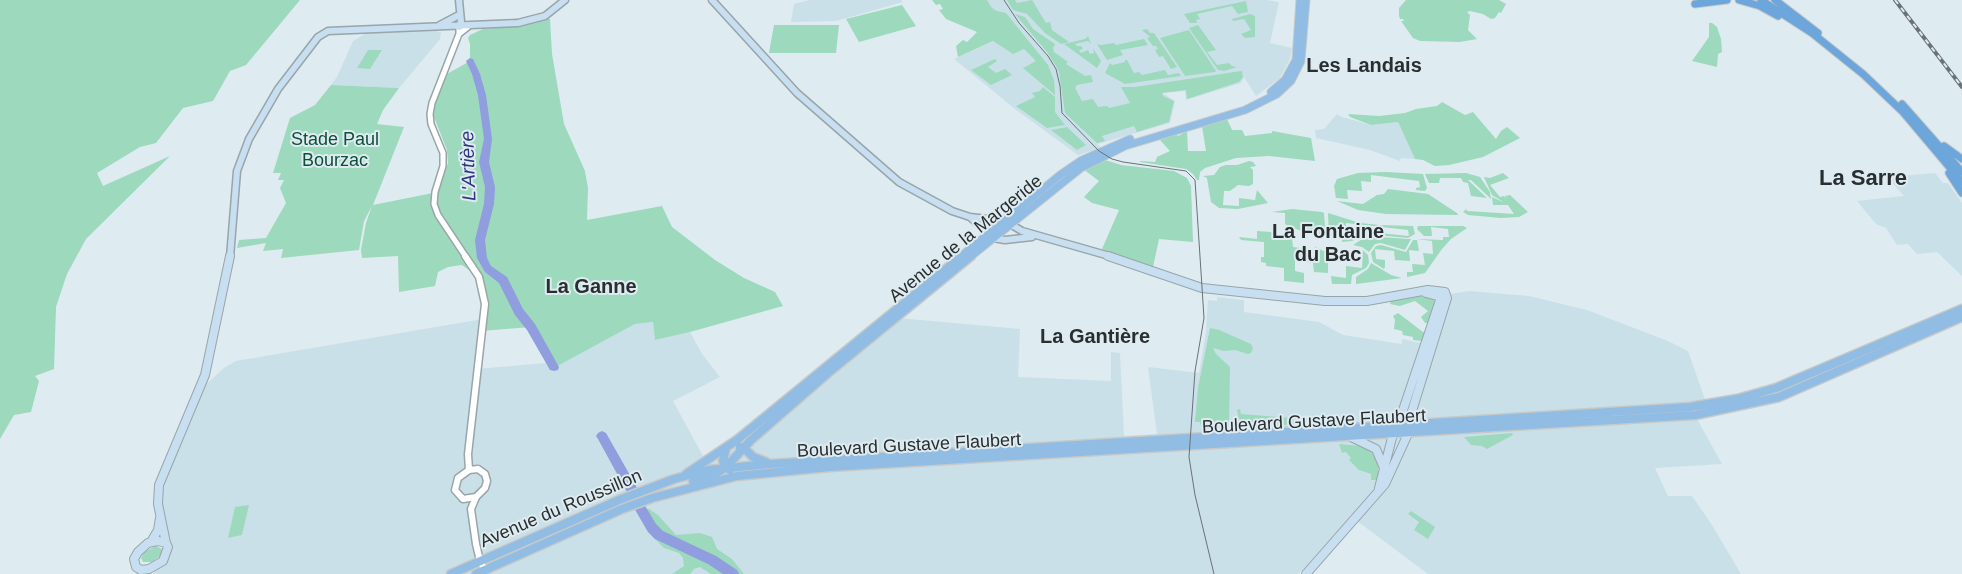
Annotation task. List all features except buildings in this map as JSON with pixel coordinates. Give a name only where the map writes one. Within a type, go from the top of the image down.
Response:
[{"type":"highway","points":[[1710,0],[1697,4],[1727,0]]},
{"type":"highway","points":[[1739,0],[1749,2],[1773,14],[1838,52]]},
{"type":"highway","points":[[1761,0],[1838,52],[1884,93],[1924,132],[1962,182]]},
{"type":"highway","points":[[1768,0],[1818,33]]},
{"type":"highway","points":[[1775,0],[1873,76],[1962,172]]},
{"type":"highway","points":[[1924,132],[1962,159]]},
{"type":"highway","points":[[1924,132],[1962,193]]},
{"type":"main road","points":[[459,0],[461,22],[464,27]]},
{"type":"main road","points":[[712,0],[797,93],[899,182],[970,217],[1010,224],[1042,238],[1124,260],[1164,276],[1192,284],[1315,300],[1372,300],[1418,292],[1443,295],[1447,298],[1412,411],[1412,425],[1385,484],[1306,574]]},
{"type":"main road","points":[[1300,0],[1301,35]]},
{"type":"main road","points":[[1301,35],[1306,0]]},
{"type":"main road","points":[[151,542],[158,530],[160,518],[158,494],[164,474],[199,393],[208,364],[230,259],[235,182],[240,161],[249,139],[269,102],[318,37],[326,31],[435,27],[449,24],[464,27],[518,23],[544,16],[566,1]]},
{"type":"main road","points":[[449,24],[457,16],[459,8]]},
{"type":"main road","points":[[457,16],[464,27]]},
{"type":"main road","name":"Avenue de la Margeride","points":[[684,476],[690,470],[729,446],[988,234],[1010,224],[1067,178],[1101,157],[1125,146],[1245,110],[1272,97],[1287,85],[1297,71],[1302,55],[1301,35]]},
{"type":"main road","points":[[970,217],[988,234],[1005,240],[1026,237],[1042,238]]},
{"type":"main road","points":[[988,234],[987,223],[994,220]]},
{"type":"main road","points":[[1005,240],[1011,235],[1010,224]]},
{"type":"main road","name":"Avenue de la Margeride","points":[[652,498],[670,488],[712,477],[726,467],[744,448],[828,373],[988,234]]},
{"type":"main road","points":[[1378,493],[1393,434],[1398,425],[1421,352],[1426,344],[1443,295]]},
{"type":"main road","name":"Boulevard Gustave Flaubert","points":[[684,476],[726,467],[770,464],[1676,409],[1737,400],[1792,382],[1962,309]]},
{"type":"main road","name":"Boulevard Gustave Flaubert","points":[[652,498],[737,476],[830,467],[1692,415],[1760,402],[1806,386],[1962,318]]},
{"type":"main road","points":[[1351,437],[1376,449],[1382,459],[1384,471]]},
{"type":"main road","points":[[737,476],[726,467],[723,461],[729,446],[744,448],[754,457],[770,464]]},
{"type":"main road","name":"Avenue du Roussillon","points":[[476,574],[482,566],[619,500],[684,476]]},
{"type":"main road","name":"Avenue du Roussillon","points":[[451,574],[482,566],[652,498]]},
{"type":"main road","points":[[160,518],[163,524],[168,554],[155,570],[145,572],[136,567],[134,559],[141,548],[158,540],[166,543]]},
{"type":"street","points":[[449,24],[457,34]]},
{"type":"street","points":[[457,34],[464,27]]},
{"type":"street","points":[[464,27],[457,34],[432,103],[430,114],[431,124],[444,153],[443,166],[435,192],[434,204],[438,215],[479,277],[485,304],[468,454],[469,470]]},
{"type":"street","points":[[471,509],[476,497],[485,488],[486,478],[482,470],[469,470],[458,478],[455,485],[458,495],[471,509],[476,544],[482,566]]},
{"type":"street","points":[[463,499],[476,497]]},
{"type":"shaded area","points":[[810,0],[901,0],[903,2],[836,21],[791,22],[794,4]]},
{"type":"shaded area","points":[[958,0],[1266,0],[1279,2],[1270,43],[1292,48],[1290,59],[1280,78],[1256,96],[1244,77],[1241,83],[1186,100],[1185,91],[1163,93],[1175,101],[1170,123],[1098,144],[1101,148],[1078,155],[1015,109],[954,59],[994,41],[974,25]]},
{"type":"shaded area","points":[[435,30],[441,33],[440,39],[399,88],[331,85],[337,77],[353,41],[368,32]]},
{"type":"shaded area","points":[[1337,114],[1371,125],[1398,122],[1415,159],[1401,158],[1400,161],[1370,150],[1316,138],[1315,130],[1324,129]]},
{"type":"shaded area","points":[[1935,173],[1943,183],[1948,183],[1962,203],[1962,276],[1937,252],[1917,254],[1908,244],[1897,245],[1886,228],[1876,224],[1857,201],[1904,196],[1887,177]]},
{"type":"shaded area","points":[[1469,291],[1529,296],[1587,310],[1668,341],[1688,351],[1707,405],[1691,408],[1722,464],[1655,468],[1668,496],[1692,496],[1712,525],[1741,574],[1428,574],[1353,518],[1317,557],[1298,574],[154,574],[157,566],[166,556],[158,494],[203,387],[224,368],[236,361],[483,319],[476,369],[546,363],[552,369],[635,324],[653,322],[655,340],[690,332],[702,354],[720,377],[673,401],[703,456],[858,351],[898,318],[1020,329],[1018,377],[1111,381],[1111,352],[1120,353],[1124,436],[1157,434],[1148,367],[1199,373],[1206,332],[1208,300],[1217,301],[1217,297],[1244,300],[1244,312],[1319,322],[1343,335],[1402,344],[1402,339],[1435,346],[1450,294]]},
{"type":"green space","points":[[0,0],[300,0],[246,65],[230,71],[213,101],[183,108],[156,143],[140,147],[97,173],[103,186],[170,156],[86,239],[67,274],[56,307],[54,369],[35,376],[39,381],[31,412],[14,415],[0,439]]},
{"type":"green space","points":[[932,0],[987,0],[992,8],[1006,13],[1048,65],[1054,80],[1055,95],[1023,68],[1036,61],[1024,49],[1013,54],[993,41],[958,57],[956,46],[963,40],[967,42],[977,32],[946,19],[939,10],[943,9],[940,4],[936,5]]},
{"type":"green space","points":[[1007,0],[1015,0],[1017,3],[1032,0],[1046,23],[1050,22],[1052,30],[1069,42],[1061,44],[1045,33],[1027,14],[1013,10]]},
{"type":"green space","points":[[1406,0],[1499,0],[1506,4],[1501,13],[1499,12],[1495,18],[1491,19],[1483,14],[1467,12],[1470,15],[1468,30],[1477,39],[1460,42],[1420,41],[1413,38],[1401,21],[1404,21],[1403,19],[1400,19],[1399,8]]},
{"type":"green space","points":[[1246,1],[1248,12],[1238,14],[1232,6],[1197,14],[1200,19],[1196,20],[1197,23],[1190,23],[1184,14]]},
{"type":"green space","points":[[902,5],[916,26],[859,42],[846,19]]},
{"type":"green space","points":[[1015,14],[1025,17],[1033,29],[1055,44],[1054,52],[1068,62],[1066,64],[1085,76],[1091,75],[1093,82],[1077,85],[1075,88],[1082,101],[1093,99],[1098,107],[1107,106],[1109,108],[1130,103],[1121,87],[1135,87],[1241,71],[1243,72],[1243,77],[1239,82],[1187,99],[1186,90],[1162,93],[1163,96],[1174,101],[1169,122],[1137,132],[1134,126],[1102,136],[1105,141],[1097,143],[1065,113],[1059,72],[1056,66],[1047,52]]},
{"type":"green space","points":[[1250,14],[1255,16],[1255,37],[1245,38],[1241,34],[1251,30],[1244,19],[1233,21],[1232,19]]},
{"type":"green space","name":"Stade Paul Bourzac","points":[[543,19],[550,19],[552,54],[564,124],[585,171],[588,188],[587,220],[662,206],[672,227],[715,260],[744,278],[775,292],[783,306],[655,340],[653,322],[635,324],[552,369],[546,363],[541,343],[531,327],[481,331],[485,304],[479,277],[462,265],[448,267],[438,272],[435,286],[399,292],[398,256],[362,258],[361,250],[366,223],[372,206],[364,221],[359,250],[281,258],[283,249],[263,251],[266,243],[237,248],[239,240],[266,238],[286,203],[280,188],[284,180],[278,180],[281,173],[273,173],[290,118],[315,105],[331,85],[399,88],[383,110],[377,124],[404,127],[373,205],[438,192],[448,163],[447,150],[434,117],[432,103],[437,90],[447,74],[470,61],[468,38],[470,35],[483,29],[523,26]]},
{"type":"green space","points":[[1709,23],[1717,27],[1721,39],[1722,52],[1718,54],[1717,67],[1692,61],[1709,37]]},
{"type":"green space","points":[[774,25],[839,25],[836,53],[769,53]]},
{"type":"green space","points":[[1198,25],[1216,50],[1207,52],[1217,65],[1229,63],[1237,67],[1224,71],[1218,70],[1189,28]]},
{"type":"green space","points":[[1147,29],[1150,33],[1154,33],[1177,67],[1171,69],[1163,56],[1159,57],[1155,50],[1158,49],[1156,46],[1153,46],[1147,38],[1150,37],[1142,30]]},
{"type":"green space","points":[[1189,30],[1215,72],[1185,76],[1160,38]]},
{"type":"green space","points":[[1088,36],[1091,44],[1088,41],[1075,44],[1083,49],[1079,50],[1081,53],[1088,50],[1090,54],[1094,53],[1093,48],[1101,61],[1097,68],[1064,44],[1085,39]]},
{"type":"green space","points":[[1144,39],[1148,45],[1120,50],[1123,55],[1107,60],[1097,44],[1114,43],[1116,45]]},
{"type":"green space","points":[[368,50],[382,50],[370,69],[357,68]]},
{"type":"green space","points":[[995,59],[997,61],[988,67],[996,73],[1005,69],[1012,75],[991,85],[971,70]]},
{"type":"green space","points":[[1127,60],[1134,73],[1139,72],[1142,75],[1165,70],[1168,75],[1179,73],[1181,76],[1125,84],[1105,73],[1110,63],[1112,65],[1125,62]]},
{"type":"green space","points":[[1043,87],[1055,97],[1055,112],[1065,125],[1047,128],[1016,106],[1035,97],[1032,93],[1040,91]]},
{"type":"green space","points":[[1442,102],[1465,115],[1473,112],[1496,139],[1501,131],[1507,127],[1520,138],[1483,157],[1449,165],[1435,166],[1423,160],[1415,159],[1398,122],[1371,125],[1350,117],[1348,114],[1379,116],[1405,113],[1416,109],[1437,106]]},
{"type":"green space","points":[[1227,119],[1232,130],[1242,130],[1245,136],[1272,133],[1272,131],[1311,138],[1315,161],[1269,156],[1236,158],[1205,168],[1200,172],[1199,180],[1186,169],[1140,162],[1155,162],[1157,157],[1170,151],[1160,140],[1176,134],[1178,136],[1187,131],[1188,151],[1206,151],[1202,126]]},
{"type":"green space","points":[[1067,127],[1086,145],[1077,150],[1051,130]]},
{"type":"green space","points":[[1102,159],[1121,165],[1174,171],[1187,178],[1191,186],[1193,242],[1159,239],[1153,267],[1102,249],[1119,210],[1092,203],[1084,197],[1099,181],[1083,169]]},
{"type":"green space","points":[[1249,161],[1253,162],[1256,166],[1250,167],[1253,170],[1253,184],[1249,186],[1238,185],[1230,191],[1224,191],[1223,205],[1239,206],[1239,198],[1255,200],[1257,190],[1268,203],[1238,209],[1219,208],[1211,202],[1207,178],[1203,176],[1214,175],[1220,167],[1226,165],[1237,165]]},
{"type":"green space","points":[[1358,173],[1423,174],[1427,188],[1425,191],[1416,190],[1416,188],[1420,187],[1419,181],[1371,175],[1371,182],[1361,181],[1362,191],[1347,190],[1348,199],[1336,198],[1334,186],[1337,179]]},
{"type":"green space","points":[[1466,173],[1480,177],[1490,192],[1491,199],[1471,180],[1468,180],[1487,198],[1471,196],[1468,183],[1463,182],[1461,178],[1440,178],[1439,183],[1429,183],[1425,174]]},
{"type":"green space","points":[[1503,173],[1509,178],[1490,185],[1500,197],[1504,196],[1506,199],[1505,196],[1510,195],[1528,212],[1519,217],[1501,218],[1468,215],[1463,212],[1466,209],[1467,211],[1514,214],[1508,205],[1493,205],[1492,197],[1505,203],[1492,195],[1484,177],[1490,178]]},
{"type":"green space","points":[[1388,189],[1428,194],[1458,215],[1386,214],[1358,210],[1337,201],[1363,204],[1377,195],[1384,194]]},
{"type":"green space","points":[[1292,209],[1324,213],[1325,227],[1323,234],[1319,235],[1318,230],[1314,230],[1314,235],[1290,227],[1285,224],[1285,213],[1272,212]]},
{"type":"green space","points":[[1328,213],[1360,223],[1413,226],[1415,234],[1408,238],[1366,234],[1352,241],[1342,242],[1342,240],[1348,239],[1348,230],[1409,236],[1408,230],[1346,223],[1346,229],[1331,228],[1332,238],[1329,236]]},
{"type":"green space","points":[[1418,226],[1463,226],[1467,228],[1451,239],[1425,273],[1407,277],[1407,272],[1413,272],[1412,264],[1425,265],[1423,253],[1433,254],[1432,241],[1417,239],[1443,240],[1443,237],[1449,237],[1448,229],[1431,227],[1432,236],[1424,236],[1417,229]]},
{"type":"green space","points":[[1257,231],[1271,232],[1279,239],[1292,239],[1293,247],[1314,250],[1315,247],[1332,255],[1342,252],[1342,262],[1328,260],[1328,273],[1314,272],[1313,263],[1295,260],[1295,271],[1304,273],[1304,283],[1284,281],[1284,268],[1266,266],[1266,263],[1261,262],[1261,257],[1264,257],[1264,242],[1241,240],[1239,237],[1257,239]]},
{"type":"green space","points":[[1367,236],[1411,239],[1405,250],[1381,243],[1375,244],[1369,252],[1362,247],[1353,245]]},
{"type":"green space","points":[[1413,240],[1417,240],[1419,251],[1409,250],[1410,261],[1395,260],[1394,251],[1375,249],[1376,259],[1385,260],[1384,269],[1373,262],[1371,253],[1376,246],[1381,245],[1406,252]]},
{"type":"green space","points":[[1363,250],[1368,255],[1369,263],[1366,268],[1352,275],[1351,284],[1332,284],[1331,276],[1346,278],[1346,266],[1362,268]]},
{"type":"green space","points":[[1371,263],[1391,275],[1402,278],[1356,284],[1356,277],[1368,269]]},
{"type":"green space","points":[[1424,295],[1433,298],[1435,302],[1429,323],[1425,323],[1421,317],[1428,311],[1415,301],[1400,306],[1390,304],[1391,301]]},
{"type":"green space","points":[[1398,313],[1423,332],[1426,331],[1422,341],[1413,340],[1413,337],[1403,335],[1402,331],[1394,329],[1395,320],[1393,316]]},
{"type":"green space","points":[[1210,328],[1251,344],[1253,348],[1251,353],[1248,354],[1235,350],[1224,351],[1213,348],[1216,354],[1230,367],[1229,426],[1224,430],[1218,423],[1217,430],[1202,430],[1200,422],[1195,422],[1198,388]]},
{"type":"green space","points":[[1240,409],[1241,414],[1291,418],[1299,424],[1249,427],[1239,419],[1237,410]]},
{"type":"green space","points":[[1512,433],[1513,435],[1487,449],[1482,446],[1471,445],[1464,437]]},
{"type":"green space","points":[[1339,444],[1361,446],[1370,450],[1378,463],[1378,480],[1371,480],[1371,474],[1359,470],[1349,460],[1351,458],[1346,452],[1342,453]]},
{"type":"green space","points":[[249,505],[242,535],[228,538],[235,507]]},
{"type":"green space","points":[[640,508],[649,509],[658,515],[676,535],[700,533],[712,537],[717,549],[732,559],[744,574],[711,574],[700,567],[694,569],[690,574],[672,574],[684,566],[683,558],[679,553],[664,548],[652,536],[638,511]]},
{"type":"green space","points":[[1411,511],[1435,527],[1428,539],[1414,530],[1419,522],[1408,514]]},
{"type":"green space","points":[[156,546],[162,549],[160,556],[152,562],[143,562],[141,558],[144,552]]},
{"type":"waterway","name":"L'Artière","points":[[470,61],[482,95],[488,139],[484,162],[490,187],[489,204],[480,240],[482,258],[488,269],[503,280],[519,312],[531,327],[554,367]]},
{"type":"waterway","name":"L'Artière","points":[[602,436],[631,488]]},
{"type":"waterway","name":"L'Artière","points":[[640,508],[652,528],[659,535],[712,560],[733,574]]},
{"type":"tram line","points":[[1004,0],[1019,23],[1048,56],[1056,69],[1060,86],[1062,113],[1099,151],[1112,159],[1123,162],[1186,171],[1195,180],[1204,318],[1195,371],[1189,457],[1195,495],[1214,574]]},
{"type":"railway","points":[[1895,0],[1962,87]]},
{"type":"district","name":"Les Landais","points":[[1364,66]]},
{"type":"district","name":"La Sarre","points":[[1863,179]]},
{"type":"district","name":"La Fontaine du Bac","points":[[1328,244]]},
{"type":"district","name":"La Ganne","points":[[591,287]]},
{"type":"district","name":"La Gantière","points":[[1095,337]]}]
